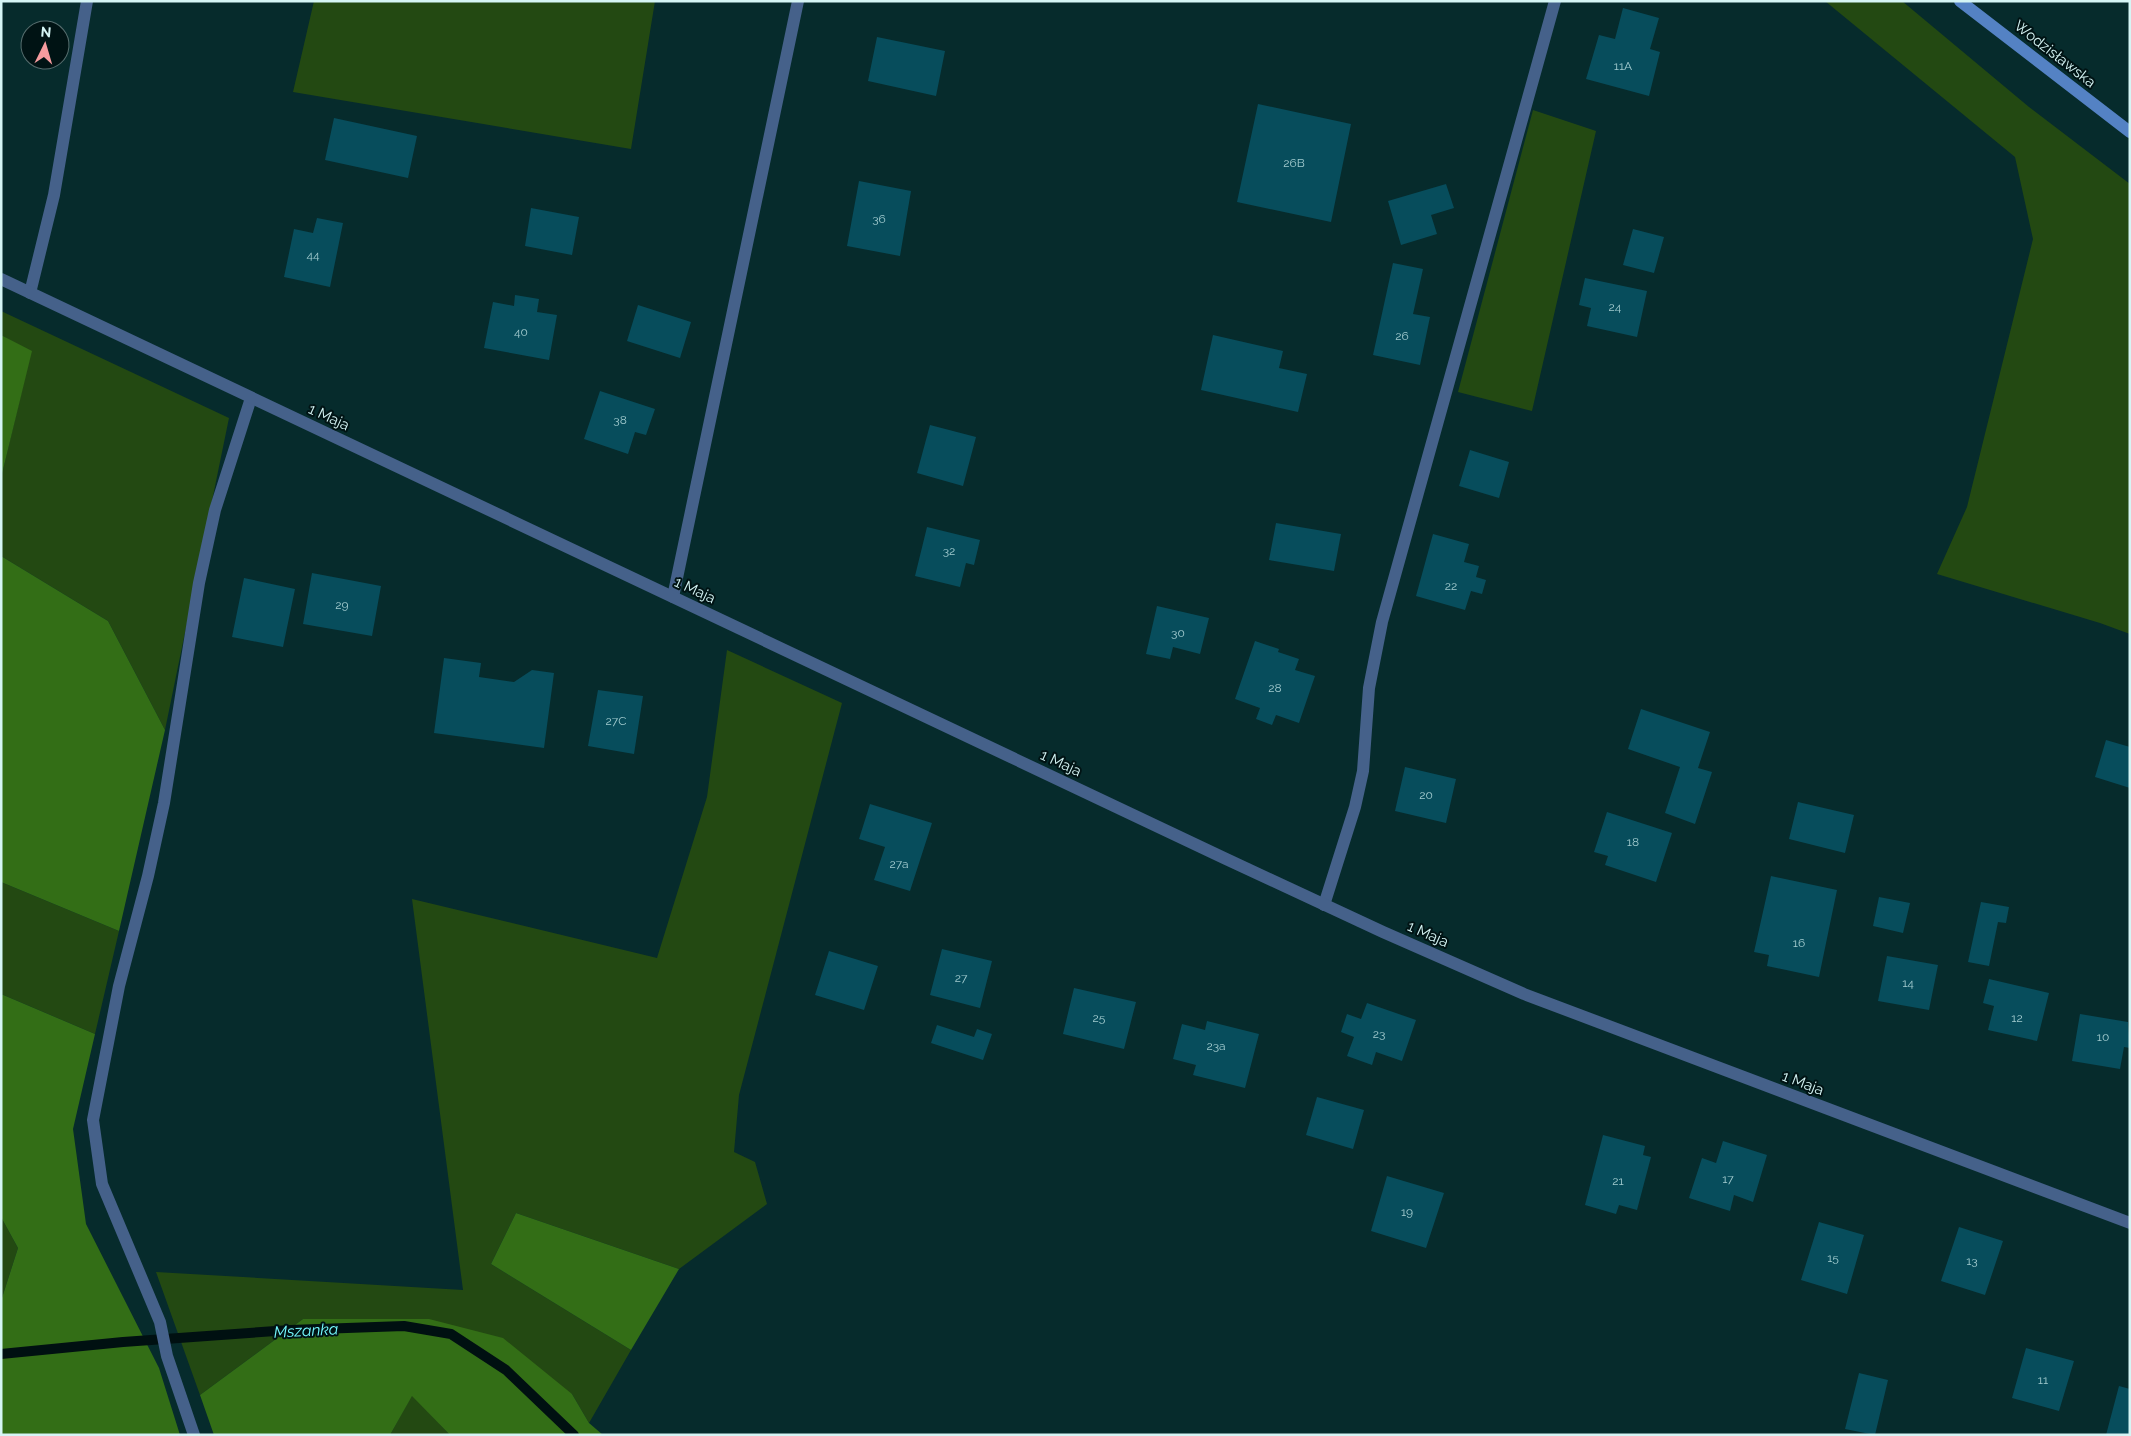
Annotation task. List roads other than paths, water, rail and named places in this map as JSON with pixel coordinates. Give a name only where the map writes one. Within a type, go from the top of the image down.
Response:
[{"type":"main road","name":"Wodzisławska","points":[[1960,1],[2130,132]]},
{"type":"street","points":[[30,293],[54,195],[87,1]]},
{"type":"street","points":[[672,597],[798,1]]},
{"type":"street","points":[[1324,905],[1355,807],[1363,771],[1368,688],[1382,622],[1555,1]]},
{"type":"street","name":"1 Maja","points":[[1,279],[1324,905],[1524,994],[2130,1223]]},
{"type":"street","points":[[194,1435],[167,1356],[160,1322],[102,1184],[93,1120],[119,986],[148,876],[164,803],[199,583],[215,510],[251,398]]},
{"type":"waterway","name":"Mszanka","points":[[1,1354],[123,1342],[290,1330],[404,1326],[451,1334],[506,1370],[574,1435]]}]
